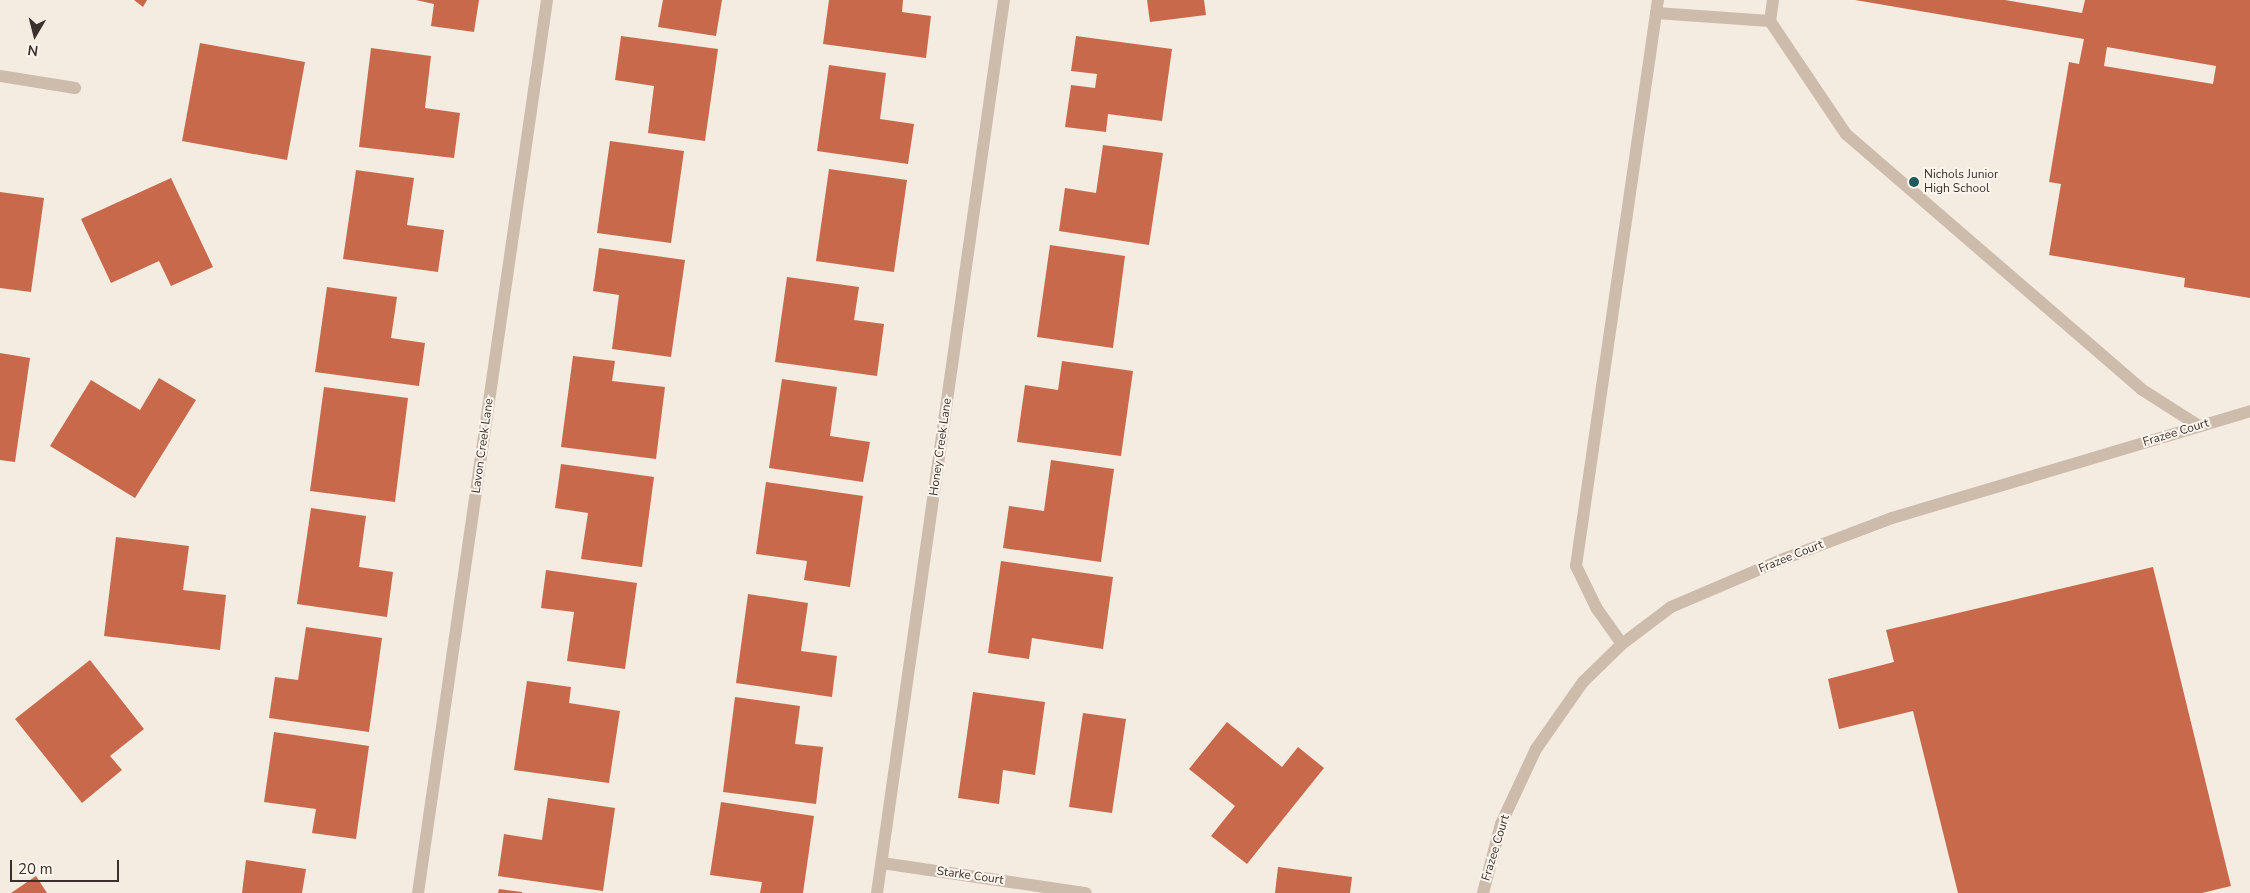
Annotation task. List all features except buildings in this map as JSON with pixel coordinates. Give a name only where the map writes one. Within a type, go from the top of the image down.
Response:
[{"type":"street","name":"Lavon Creek Lane","points":[[418,893],[547,0]]},
{"type":"street","name":"Honey Creek Lane","points":[[877,893],[1004,0]]},
{"type":"street","points":[[1622,644],[1597,609],[1576,566],[1658,0]]},
{"type":"street","points":[[1773,0],[1770,21],[1846,134],[2141,388],[2199,426]]},
{"type":"street","points":[[1656,13],[1770,21]]},
{"type":"street","points":[[0,76],[75,88]]},
{"type":"street","name":"Frazee Court","points":[[1483,893],[1501,824],[1536,749],[1583,682],[1622,644],[1671,607],[1786,558],[1892,518],[2250,411]]},
{"type":"street","name":"Starke Court","points":[[882,863],[1086,893]]},
{"type":"place","name":"Nichols Junior High School","points":[[1914,182]]}]
